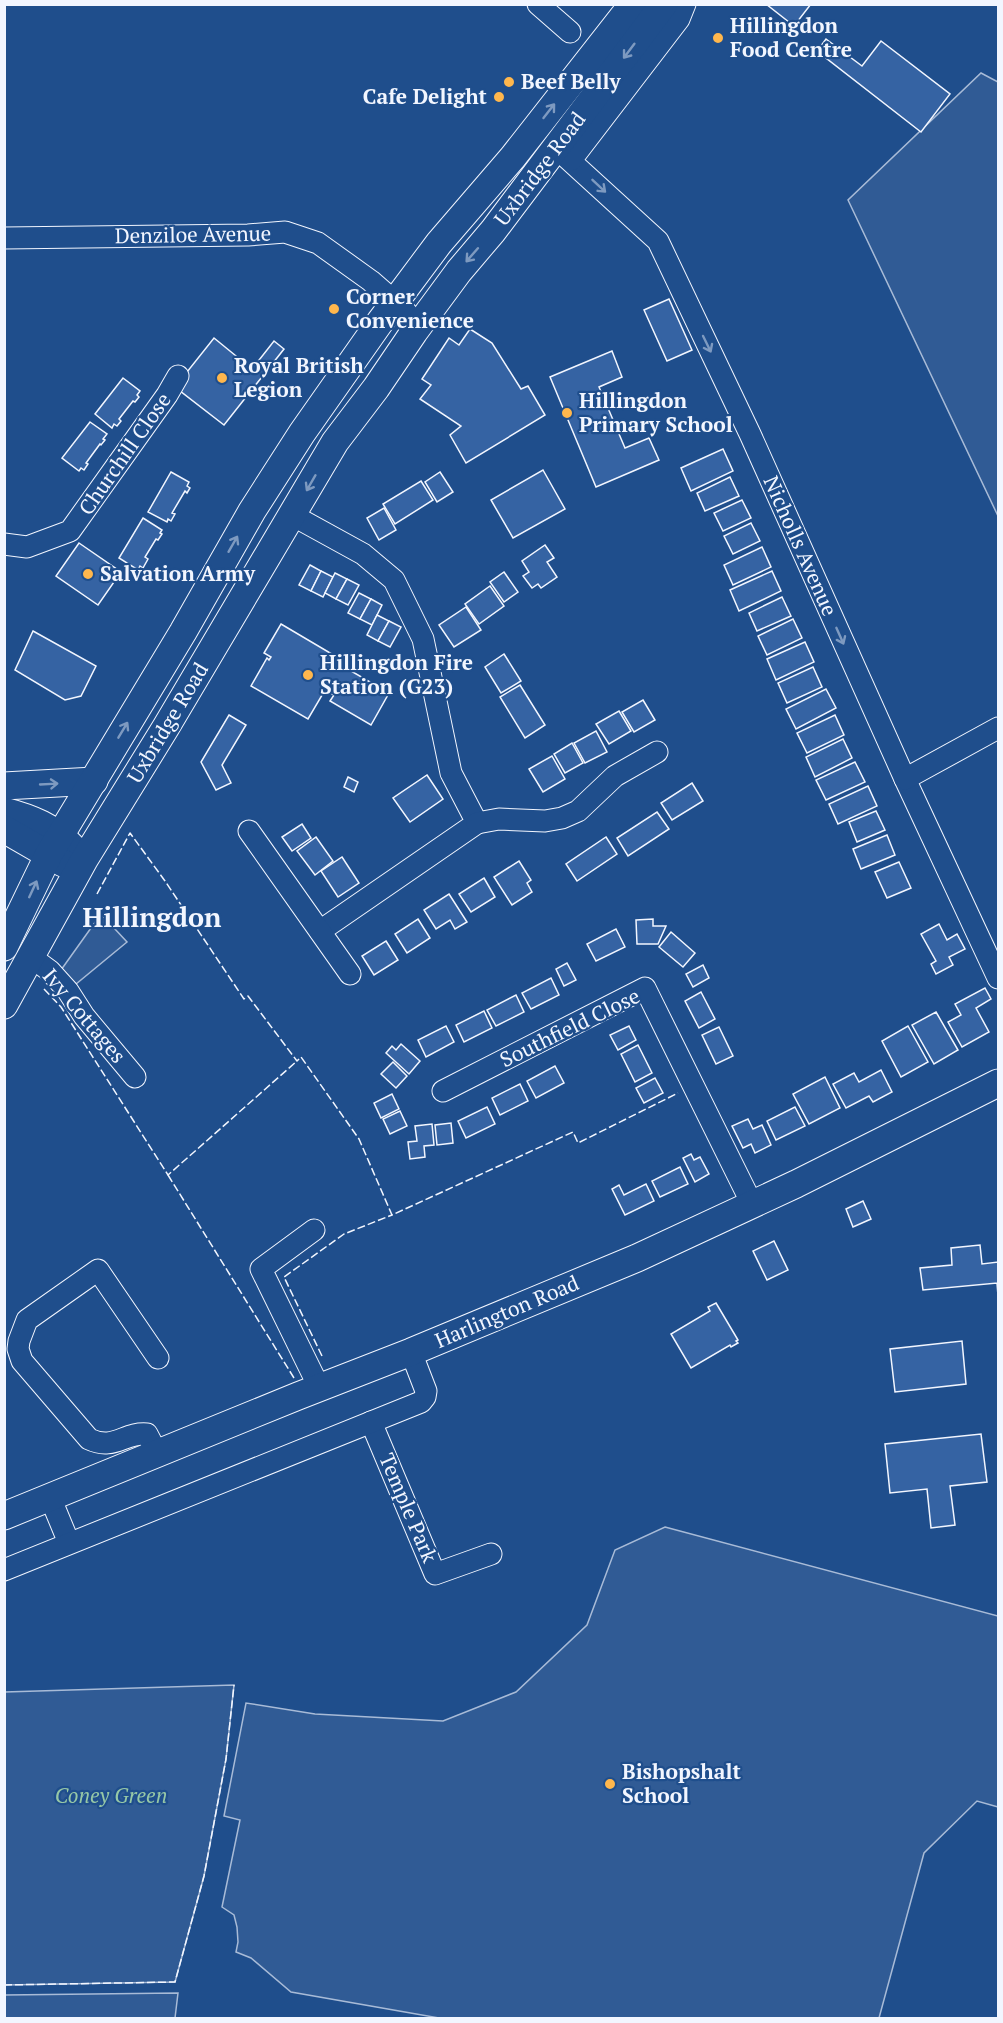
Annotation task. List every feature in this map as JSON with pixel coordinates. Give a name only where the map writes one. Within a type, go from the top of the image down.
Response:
[{"type":"main road","name":"Uxbridge Road","points":[[4,947],[55,844],[183,632],[252,511],[302,433],[439,243],[513,157],[633,4]]},
{"type":"main road","name":"Uxbridge Road","points":[[4,1005],[81,866],[334,442],[376,388],[459,271],[563,154],[664,4]]},
{"type":"main road","points":[[4,786],[94,781]]},
{"type":"main road","points":[[4,810],[32,819],[55,844],[81,866]]},
{"type":"main road","points":[[4,829],[55,844]]},
{"type":"main road","name":"Harlington Road","points":[[4,1516],[638,1258],[999,1083]]},
{"type":"street","points":[[538,4],[570,32]]},
{"type":"street","points":[[563,154],[679,19],[685,4]]},
{"type":"street","name":"Nicholls Avenue","points":[[563,154],[658,242],[755,445],[905,779],[999,978]]},
{"type":"street","name":"Denziloe Avenue","points":[[4,238],[248,235],[285,232],[318,243],[371,281],[395,302]]},
{"type":"street","points":[[395,302],[407,313],[414,332]]},
{"type":"street","name":"Churchill Close","points":[[4,544],[27,547],[70,531],[160,405],[178,376]]},
{"type":"street","points":[[302,433],[315,442],[323,444],[334,442]]},
{"type":"street","points":[[292,515],[363,554],[394,580],[423,639],[451,773],[477,823]]},
{"type":"street","points":[[905,779],[999,728]]},
{"type":"street","points":[[320,931],[477,823],[499,819],[562,818],[578,811],[615,776],[657,752]]},
{"type":"street","points":[[249,831],[350,974]]},
{"type":"street","name":"Ivy Cottages","points":[[31,957],[50,971],[68,991],[84,1016],[135,1077]]},
{"type":"street","name":"Southfield Close","points":[[443,1091],[645,988],[752,1204]]},
{"type":"street","points":[[314,1230],[261,1269],[319,1387]]},
{"type":"street","points":[[157,1453],[147,1434],[132,1435],[105,1444],[89,1439],[22,1361],[19,1341],[27,1320],[98,1270],[158,1358]]},
{"type":"street","points":[[4,1570],[421,1402],[426,1391],[411,1352]]},
{"type":"street","name":"Temple Park","points":[[371,1422],[435,1574],[491,1554]]},
{"type":"street","points":[[50,1497],[69,1543]]},
{"type":"shaded area","points":[[981,73],[998,82],[998,516],[848,200]]},
{"type":"shaded area","points":[[101,914],[127,942],[76,984],[61,970]]},
{"type":"shaded area","name":"Bishopshalt School","points":[[665,1527],[998,1616],[998,1807],[977,1801],[924,1853],[879,2018],[439,2018],[291,1992],[251,1958],[236,1952],[238,1942],[234,1915],[222,1907],[240,1820],[224,1816],[246,1703],[315,1714],[443,1721],[516,1692],[587,1625],[615,1550]]},
{"type":"shaded area","name":"Coney Green","points":[[234,1685],[226,1759],[204,1876],[175,1982],[5,1985],[5,1692]]},
{"type":"shaded area","points":[[178,1993],[175,2018],[5,2018],[5,1995]]},
{"type":"building","points":[[766,4],[811,4],[794,26]]},
{"type":"building","points":[[826,39],[862,66],[881,41],[950,94],[921,132],[817,51]]},
{"type":"building","points":[[669,299],[692,350],[667,361],[644,310]]},
{"type":"building","points":[[470,329],[492,343],[521,389],[528,386],[545,415],[466,463],[450,435],[461,426],[420,399],[431,385],[422,379],[449,338],[459,345]]},
{"type":"building","name":"Royal British Legion","points":[[214,338],[252,369],[274,341],[284,349],[224,425],[175,387]]},
{"type":"building","points":[[612,351],[622,377],[599,387],[625,448],[649,438],[659,460],[596,487],[550,377]]},
{"type":"building","points":[[123,378],[140,391],[137,395],[139,397],[119,419],[121,421],[117,426],[114,424],[112,428],[95,414]]},
{"type":"building","points":[[90,422],[107,434],[103,439],[105,440],[86,463],[88,464],[84,470],[81,468],[79,471],[62,458]]},
{"type":"building","points":[[723,449],[733,471],[691,491],[681,468]]},
{"type":"building","points":[[543,470],[565,509],[513,538],[491,500]]},
{"type":"building","points":[[171,472],[189,482],[187,486],[190,488],[187,493],[185,491],[172,513],[175,514],[171,521],[168,519],[167,522],[148,512]]},
{"type":"building","points":[[440,472],[453,492],[437,502],[425,482]]},
{"type":"building","points":[[730,477],[739,496],[705,511],[697,493]]},
{"type":"building","points":[[421,481],[433,500],[395,524],[383,504]]},
{"type":"building","points":[[742,500],[751,518],[723,531],[714,513]]},
{"type":"building","points":[[384,508],[396,530],[379,540],[367,518]]},
{"type":"building","points":[[143,518],[162,530],[160,533],[162,534],[158,540],[156,539],[145,557],[148,559],[143,568],[140,566],[138,570],[119,558]]},
{"type":"building","points":[[751,523],[760,541],[733,554],[724,536]]},
{"type":"building","name":"Salvation Army","points":[[79,543],[121,572],[98,605],[56,576]]},
{"type":"building","points":[[545,545],[554,558],[547,562],[557,577],[541,588],[538,584],[532,588],[523,576],[529,572],[522,561]]},
{"type":"building","points":[[762,547],[771,567],[733,585],[724,565]]},
{"type":"building","points":[[310,565],[321,571],[311,591],[299,585]]},
{"type":"building","points":[[321,571],[333,577],[323,597],[311,591]]},
{"type":"building","points":[[772,571],[781,591],[739,611],[730,590]]},
{"type":"building","points":[[504,572],[518,592],[504,602],[490,582]]},
{"type":"building","points":[[335,573],[347,579],[336,599],[325,593]]},
{"type":"building","points":[[347,579],[359,585],[348,605],[336,599]]},
{"type":"building","points":[[490,586],[504,606],[479,624],[465,604]]},
{"type":"building","points":[[359,593],[371,599],[360,619],[348,613]]},
{"type":"building","points":[[782,597],[791,616],[757,631],[749,613]]},
{"type":"building","points":[[371,599],[382,605],[372,625],[360,619]]},
{"type":"building","points":[[466,607],[481,630],[454,647],[439,625]]},
{"type":"building","points":[[377,615],[389,621],[378,641],[367,635]]},
{"type":"building","points":[[793,619],[802,638],[767,655],[758,636]]},
{"type":"building","points":[[389,621],[401,627],[390,647],[378,641]]},
{"type":"building","name":"Hillingdon Fire Station (G23)","points":[[281,624],[342,660],[339,664],[389,693],[371,725],[330,701],[334,695],[325,690],[308,719],[251,686],[267,658],[269,660],[271,657],[264,653]]},
{"type":"building","points":[[33,631],[96,666],[81,696],[65,700],[15,670]]},
{"type":"building","points":[[805,642],[814,662],[776,680],[767,659]]},
{"type":"building","points":[[504,654],[521,681],[501,693],[485,667]]},
{"type":"building","points":[[813,667],[822,687],[787,703],[778,683]]},
{"type":"building","points":[[520,685],[545,725],[525,738],[500,697]]},
{"type":"building","points":[[826,689],[836,708],[796,729],[786,709]]},
{"type":"building","points":[[643,700],[655,720],[634,732],[622,712]]},
{"type":"building","points":[[619,711],[631,731],[609,744],[596,724]]},
{"type":"building","points":[[229,715],[246,725],[222,765],[231,783],[216,790],[201,762]]},
{"type":"building","points":[[835,715],[844,735],[807,753],[797,733]]},
{"type":"building","points":[[596,731],[607,752],[585,763],[574,743]]},
{"type":"building","points":[[843,739],[852,758],[815,777],[806,757]]},
{"type":"building","points":[[572,743],[583,763],[565,773],[554,754]]},
{"type":"building","points":[[552,756],[565,779],[543,792],[529,769]]},
{"type":"building","points":[[855,762],[865,782],[826,800],[816,780]]},
{"type":"building","points":[[427,775],[443,799],[410,822],[393,798]]},
{"type":"building","points":[[348,777],[358,782],[354,792],[344,787]]},
{"type":"building","points":[[692,783],[703,801],[672,820],[661,803]]},
{"type":"building","points":[[868,786],[877,806],[838,824],[829,804]]},
{"type":"building","points":[[876,811],[885,830],[857,842],[849,822]]},
{"type":"building","points":[[657,812],[669,829],[628,856],[617,838]]},
{"type":"building","points":[[302,824],[311,838],[292,851],[282,837]]},
{"type":"building","points":[[887,835],[895,855],[861,869],[853,849]]},
{"type":"building","points":[[316,837],[333,861],[315,875],[297,851]]},
{"type":"building","points":[[606,837],[617,854],[577,881],[566,864]]},
{"type":"building","points":[[342,857],[359,883],[338,897],[321,871]]},
{"type":"building","points":[[519,861],[531,880],[527,883],[532,892],[512,905],[494,877]]},
{"type":"building","points":[[899,862],[911,888],[887,898],[875,872]]},
{"type":"building","points":[[484,878],[495,897],[471,912],[459,894]]},
{"type":"building","points":[[449,894],[467,922],[455,929],[450,920],[436,929],[424,910]]},
{"type":"building","points":[[418,919],[430,938],[407,953],[395,934]]},
{"type":"building","points":[[653,919],[653,926],[666,926],[658,944],[637,944],[636,920]]},
{"type":"building","points":[[939,924],[947,940],[957,934],[965,949],[949,957],[953,965],[936,974],[931,964],[936,961],[921,934]]},
{"type":"building","points":[[616,929],[625,947],[596,961],[587,944]]},
{"type":"building","points":[[671,932],[695,953],[683,967],[659,947]]},
{"type":"building","points":[[386,941],[398,960],[374,975],[362,956]]},
{"type":"building","points":[[567,963],[576,980],[564,986],[556,969]]},
{"type":"building","points":[[703,965],[709,978],[693,987],[686,974]]},
{"type":"building","points":[[551,978],[559,995],[531,1009],[522,993]]},
{"type":"building","points":[[985,988],[991,999],[976,1008],[989,1032],[962,1047],[948,1022],[961,1015],[955,1004]]},
{"type":"building","points":[[701,992],[715,1019],[699,1028],[685,1001]]},
{"type":"building","points":[[516,995],[524,1012],[496,1026],[487,1010]]},
{"type":"building","points":[[484,1011],[492,1028],[464,1042],[456,1025]]},
{"type":"building","points":[[936,1012],[958,1050],[934,1064],[912,1025]]},
{"type":"building","points":[[446,1026],[454,1042],[426,1057],[418,1040]]},
{"type":"building","points":[[629,1026],[636,1040],[618,1050],[610,1035]]},
{"type":"building","points":[[908,1026],[928,1062],[901,1077],[882,1041]]},
{"type":"building","points":[[719,1027],[733,1056],[716,1064],[702,1035]]},
{"type":"building","points":[[401,1044],[420,1061],[409,1074],[386,1053],[392,1046],[396,1050]]},
{"type":"building","points":[[638,1045],[652,1073],[635,1082],[621,1054]]},
{"type":"building","points":[[393,1062],[407,1076],[396,1088],[381,1074]]},
{"type":"building","points":[[555,1066],[564,1083],[536,1098],[527,1081]]},
{"type":"building","points":[[881,1070],[892,1092],[873,1102],[869,1096],[846,1108],[833,1084],[854,1073],[859,1082]]},
{"type":"building","points":[[825,1077],[840,1108],[809,1124],[793,1094]]},
{"type":"building","points":[[655,1078],[663,1093],[644,1103],[636,1088]]},
{"type":"building","points":[[520,1084],[528,1101],[500,1115],[492,1098]]},
{"type":"building","points":[[392,1094],[399,1109],[381,1118],[374,1103]]},
{"type":"building","points":[[487,1107],[495,1124],[466,1138],[458,1121]]},
{"type":"building","points":[[795,1107],[805,1126],[776,1140],[767,1121]]},
{"type":"building","points":[[400,1111],[407,1126],[390,1134],[383,1119]]},
{"type":"building","points":[[748,1119],[753,1129],[762,1125],[771,1145],[755,1153],[751,1144],[743,1148],[732,1126]]},
{"type":"building","points":[[451,1123],[453,1143],[437,1145],[435,1125]]},
{"type":"building","points":[[432,1124],[434,1145],[424,1146],[425,1157],[410,1159],[408,1142],[417,1141],[415,1126]]},
{"type":"building","points":[[691,1154],[694,1160],[700,1157],[709,1174],[695,1182],[683,1158]]},
{"type":"building","points":[[680,1167],[688,1184],[660,1197],[652,1181]]},
{"type":"building","points":[[646,1184],[654,1201],[625,1215],[612,1189],[619,1185],[624,1195]]},
{"type":"building","points":[[863,1201],[871,1219],[853,1227],[846,1209]]},
{"type":"building","points":[[774,1241],[788,1270],[767,1280],[753,1251]]},
{"type":"building","points":[[980,1245],[982,1264],[998,1262],[998,1296],[997,1283],[923,1290],[920,1268],[952,1265],[951,1248]]},
{"type":"building","points":[[716,1303],[738,1343],[731,1347],[730,1345],[691,1368],[671,1334],[710,1311],[708,1307]]},
{"type":"building","points":[[962,1341],[966,1384],[895,1392],[890,1349]]},
{"type":"building","points":[[981,1434],[987,1482],[950,1486],[955,1525],[931,1528],[927,1489],[890,1493],[885,1444]]},
{"type":"fence","points":[[97,894],[130,833],[244,999],[248,996],[297,1061],[301,1057],[359,1139],[392,1215],[573,1132],[578,1143],[678,1093]]},
{"type":"fence","points":[[44,989],[61,1007],[168,1175],[297,1061]]},
{"type":"fence","points":[[168,1175],[294,1378]]},
{"type":"fence","points":[[322,1356],[284,1277],[344,1234],[392,1215]]},
{"type":"fence","points":[[4,1985],[175,1982],[204,1876],[226,1759],[234,1685]]},
{"type":"place","name":"Hillingdon Food Centre","points":[[718,38]]},
{"type":"place","name":"Beef Belly","points":[[509,82]]},
{"type":"place","name":"Cafe Delight","points":[[499,97]]},
{"type":"place","name":"Corner Convenience","points":[[334,309]]},
{"type":"place","name":"Royal British Legion","points":[[222,378]]},
{"type":"place","name":"Hillingdon Primary School","points":[[567,413]]},
{"type":"place","name":"Salvation Army","points":[[88,574]]},
{"type":"place","name":"Hillingdon Fire Station (G23)","points":[[308,675]]},
{"type":"place","name":"Bishopshalt School","points":[[610,1784]]},
{"type":"district","name":"Hillingdon","points":[[152,918]]}]
